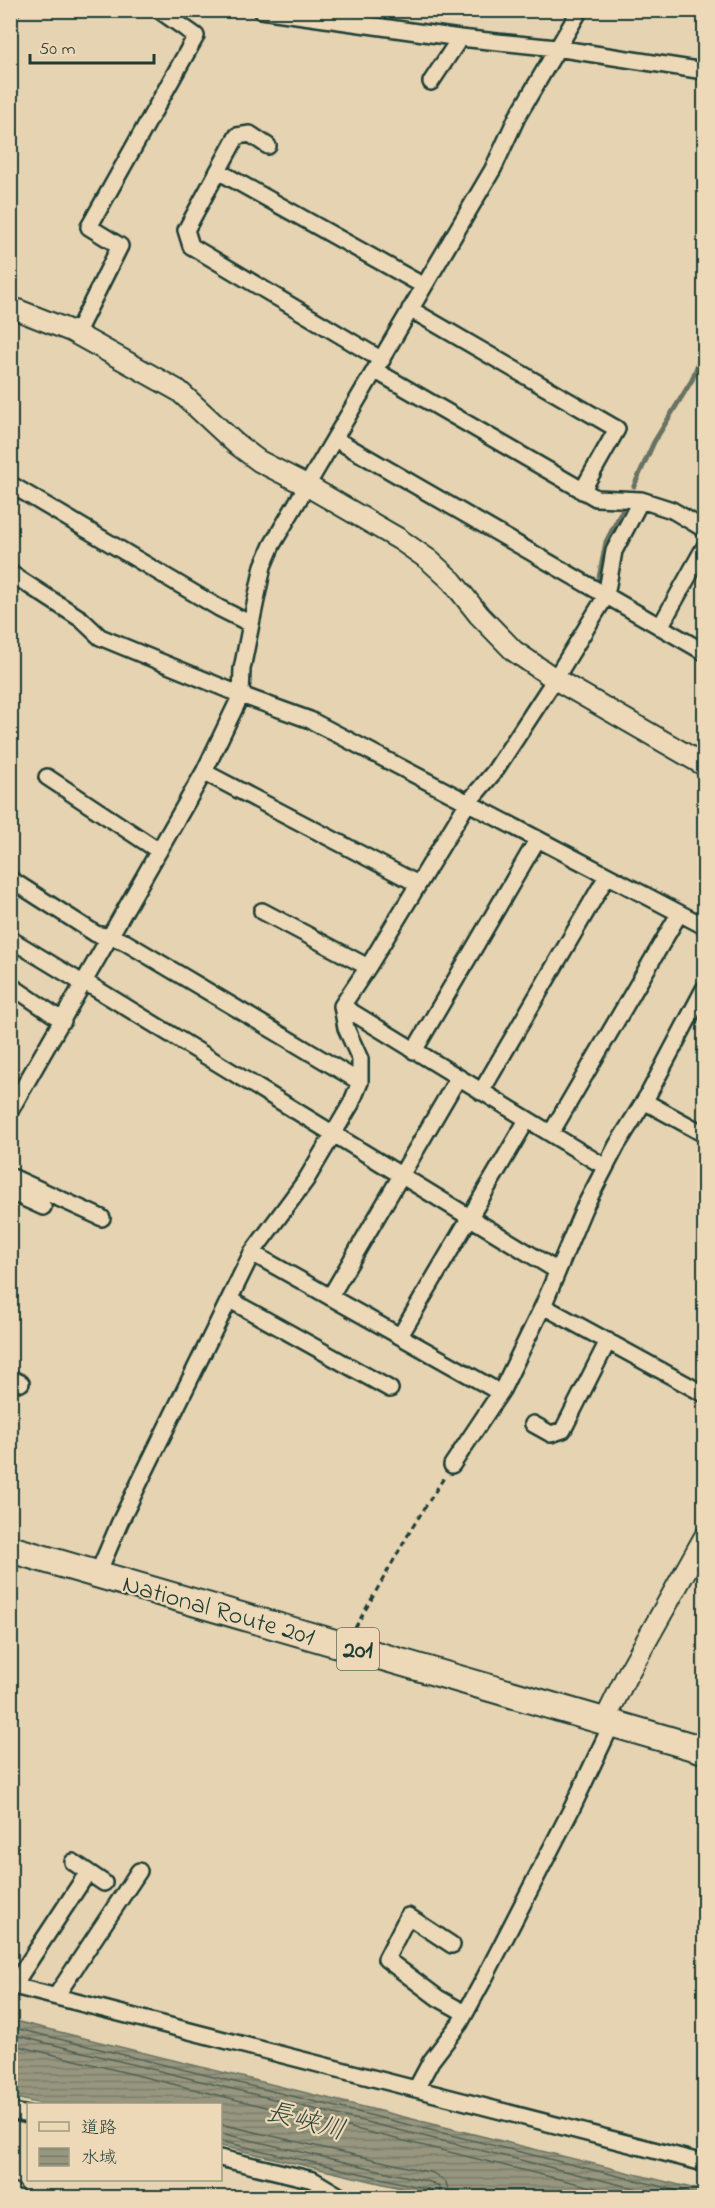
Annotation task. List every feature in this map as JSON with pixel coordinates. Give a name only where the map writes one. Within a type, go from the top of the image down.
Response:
[{"type":"highway","name":"National Route 201","points":[[10,1549],[705,1750]]},
{"type":"street","points":[[76,334],[120,246],[89,227],[196,36],[159,10]]},
{"type":"street","points":[[261,10],[460,38],[556,48],[705,71]]},
{"type":"street","points":[[10,1111],[204,772],[242,694],[242,669],[251,624],[263,566],[272,545],[493,169],[517,117],[580,10]]},
{"type":"street","points":[[431,82],[460,38]]},
{"type":"street","points":[[268,146],[250,134],[237,136],[186,230],[192,246],[379,366],[582,491],[596,498],[640,500],[672,510],[705,529]]},
{"type":"street","points":[[218,171],[424,286]]},
{"type":"street","points":[[10,307],[76,334],[179,391],[243,449],[274,470],[306,485],[399,539],[429,560],[452,581],[479,615],[514,651],[555,679],[705,765]]},
{"type":"street","points":[[410,309],[617,429],[582,491]]},
{"type":"street","points":[[335,439],[705,652]]},
{"type":"street","points":[[10,484],[219,608],[251,624]]},
{"type":"street","points":[[98,1573],[125,1511],[252,1253],[306,1180],[351,1104],[360,1082],[360,1059],[346,1028],[342,1006],[467,804],[494,772],[606,596],[614,551],[640,500]]},
{"type":"street","points":[[660,627],[705,548]]},
{"type":"street","points":[[10,573],[81,620],[100,637],[310,720],[467,804],[705,926]]},
{"type":"street","points":[[204,772],[418,884]]},
{"type":"street","points":[[47,777],[159,851]]},
{"type":"street","points":[[414,1051],[537,840]]},
{"type":"street","points":[[481,1092],[607,876]]},
{"type":"street","points":[[10,879],[96,934],[125,942],[360,1082]]},
{"type":"street","points":[[262,911],[368,967]]},
{"type":"street","points":[[551,1133],[679,914]]},
{"type":"street","points":[[10,939],[551,1266]]},
{"type":"street","points":[[10,985],[63,1021]]},
{"type":"street","points":[[452,1464],[502,1390],[543,1306],[584,1208],[617,1144],[648,1095],[705,989]]},
{"type":"street","points":[[342,1006],[597,1162]]},
{"type":"street","points":[[330,1297],[458,1078]]},
{"type":"street","points":[[651,1105],[703,1131]]},
{"type":"street","points":[[400,1336],[527,1120]]},
{"type":"street","points":[[10,1176],[102,1218]]},
{"type":"street","points":[[10,1192],[43,1207]]},
{"type":"street","points":[[252,1253],[492,1388]]},
{"type":"street","points":[[230,1300],[390,1389]]},
{"type":"street","points":[[543,1306],[705,1394]]},
{"type":"street","points":[[533,1424],[551,1434],[563,1430],[608,1341]]},
{"type":"street","points":[[416,2089],[431,2061],[465,2013],[573,1806],[608,1732],[604,1722],[626,1677],[705,1538]]},
{"type":"street","points":[[73,1862],[104,1883]]},
{"type":"street","points":[[56,1996],[139,1871]]},
{"type":"street","points":[[88,1872],[13,1986],[705,2163]]},
{"type":"street","points":[[452,1945],[408,1916],[386,1959],[438,1998],[465,2013]]},
{"type":"street","points":[[10,2111],[27,2115]]},
{"type":"street","points":[[222,2158],[313,2180],[342,2198]]},
{"type":"path","points":[[344,1645],[452,1464]]},
{"type":"water","name":"長峡川","points":[[11,2020],[704,2191],[704,2197],[439,2197],[222,2146],[222,2103],[37,2103],[11,2097]]},
{"type":"waterway","points":[[634,486],[654,442],[692,380],[704,348]]},
{"type":"waterway","points":[[599,578],[606,542],[622,511]]}]
